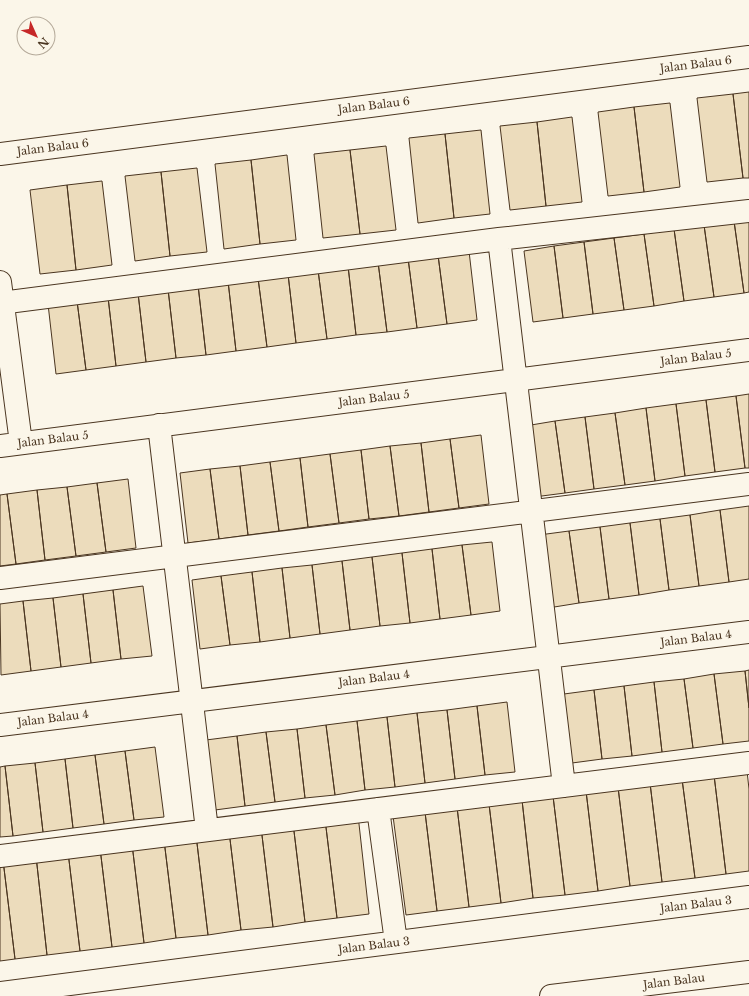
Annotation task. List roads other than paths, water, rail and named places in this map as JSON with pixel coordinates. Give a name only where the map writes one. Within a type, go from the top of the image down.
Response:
[{"type":"street","name":"Jalan Balau 6","points":[[0,154],[749,57]]},
{"type":"street","points":[[10,444],[1,296],[499,238],[749,211]]},
{"type":"street","points":[[499,238],[564,786]]},
{"type":"street","name":"Jalan Balau 5","points":[[10,444],[749,350]]},
{"type":"street","points":[[159,426],[207,830]]},
{"type":"street","points":[[0,578],[749,484]]},
{"type":"street","name":"Jalan Balau 4","points":[[0,725],[749,632]]},
{"type":"street","points":[[0,856],[749,763]]},
{"type":"street","points":[[378,809],[396,942]]},
{"type":"street","name":"Jalan Balau 3","points":[[0,993],[749,897]]},
{"type":"street","name":"Jalan Balau","points":[[551,996],[749,972]]}]
